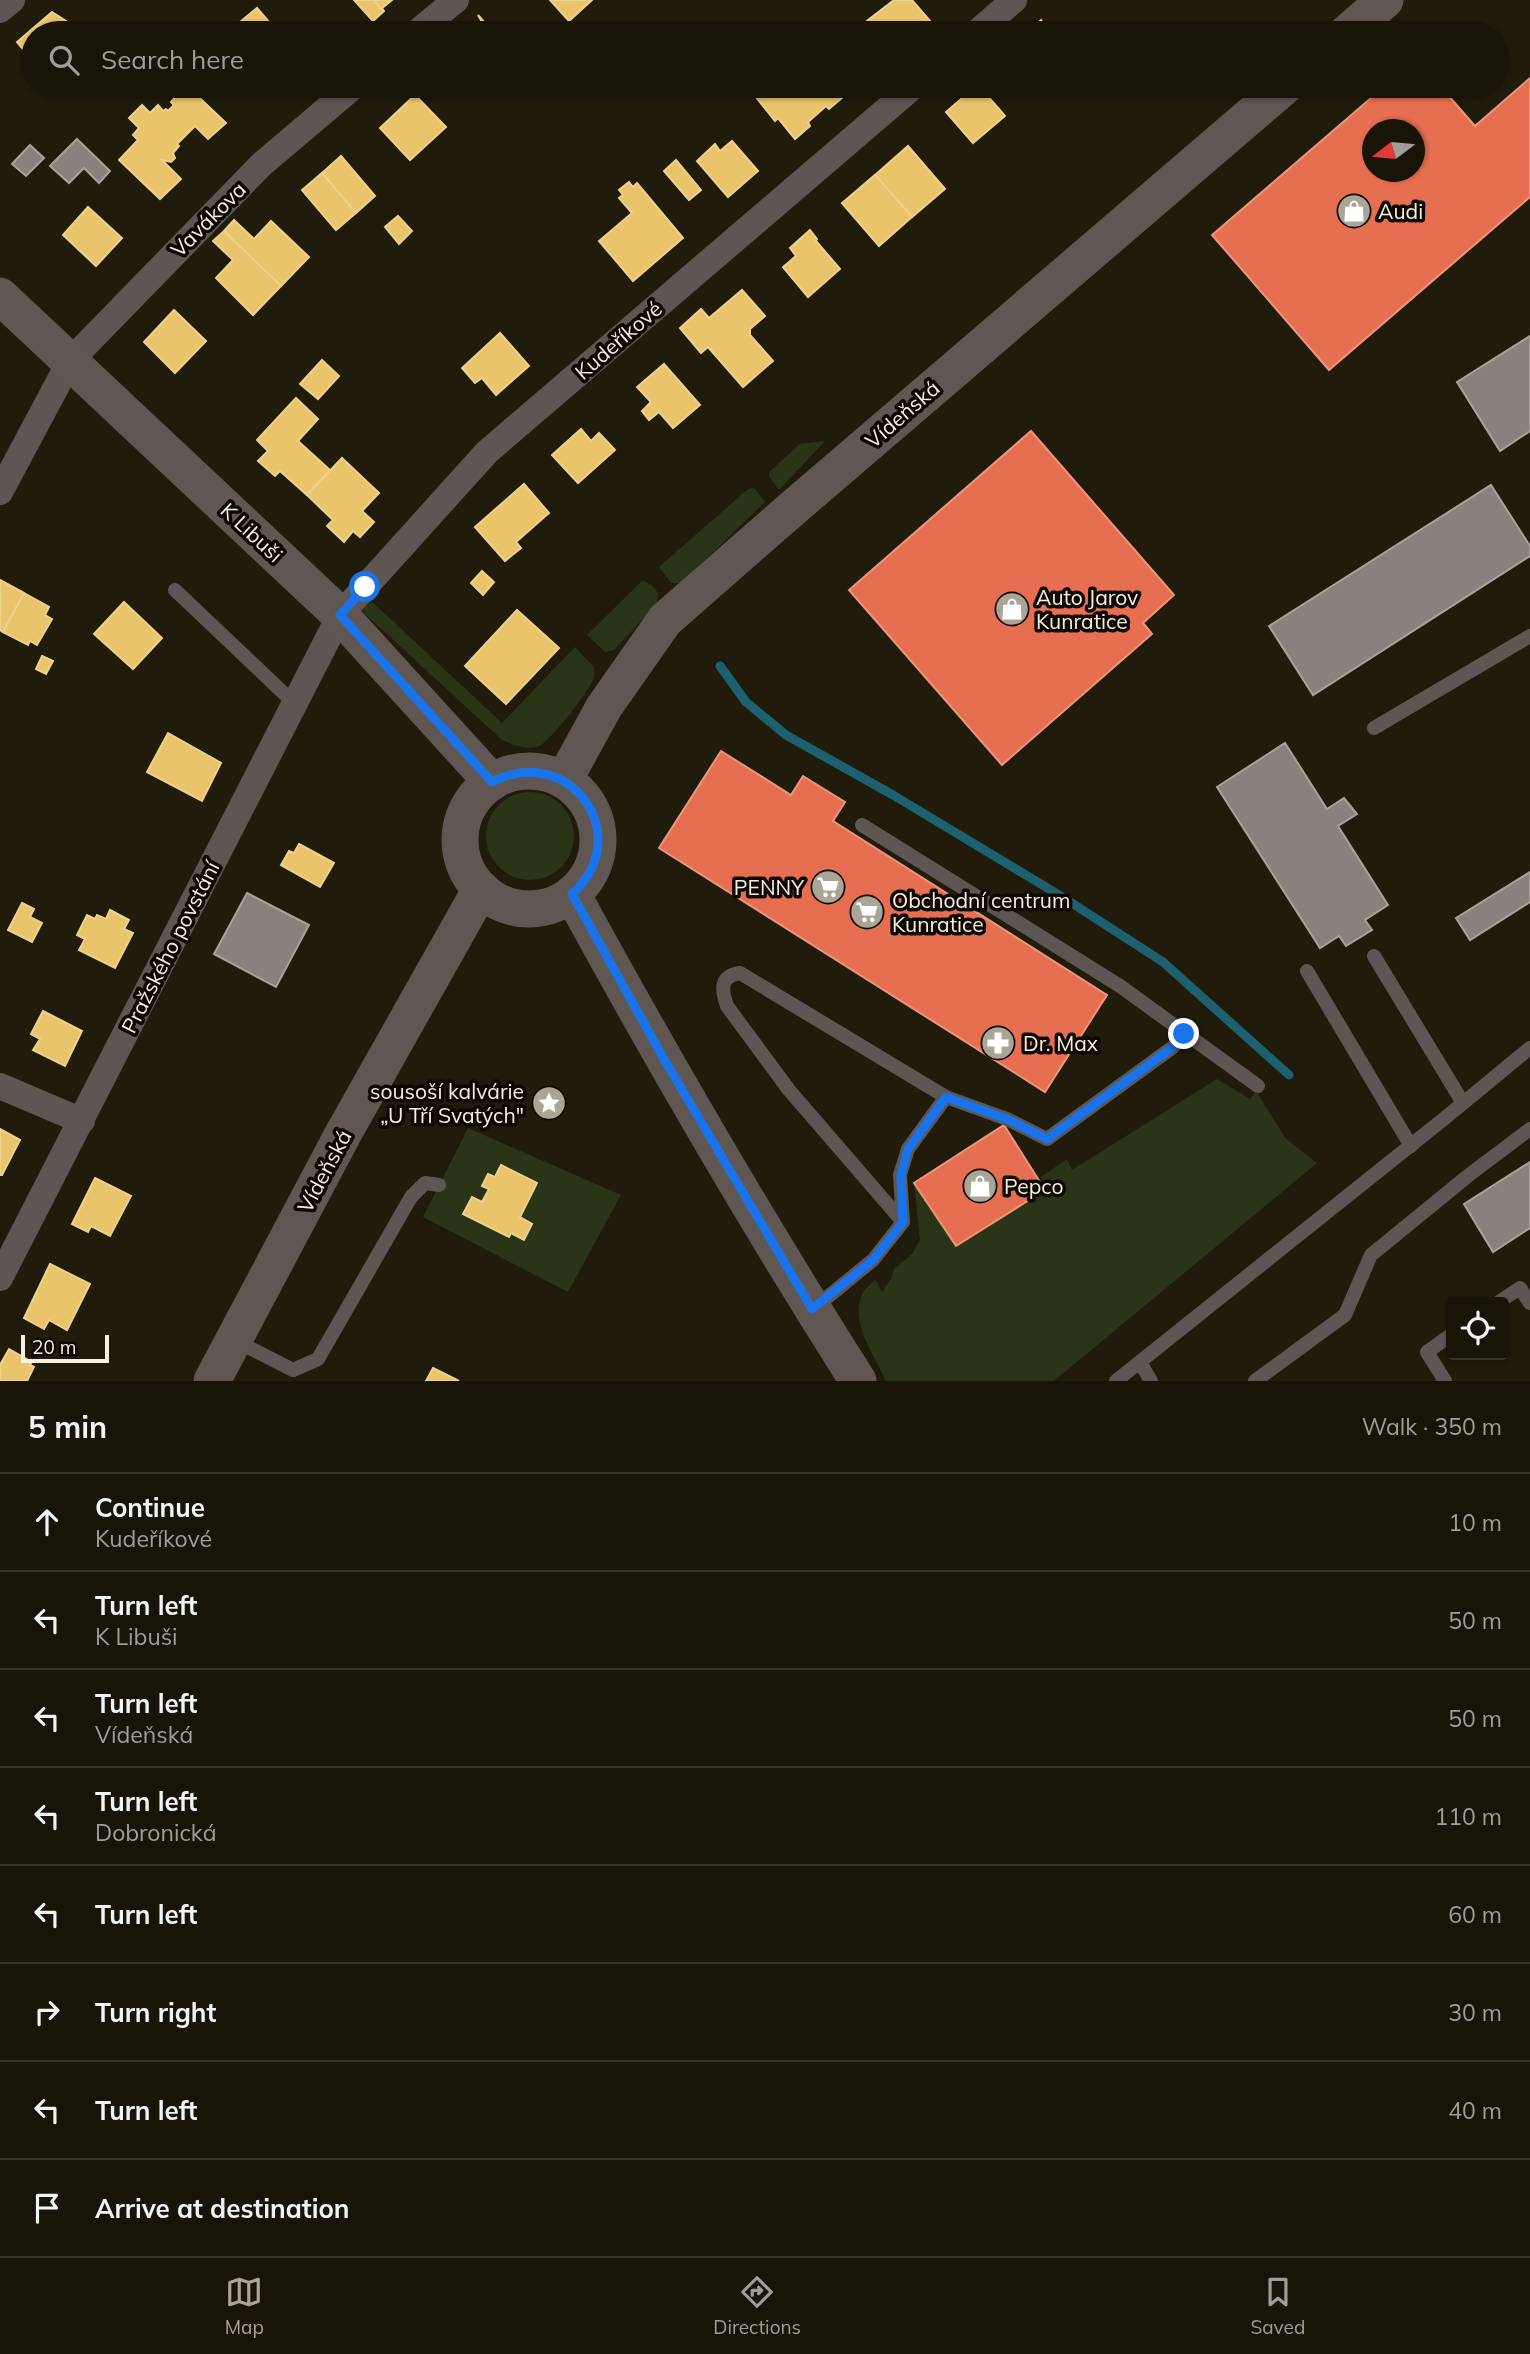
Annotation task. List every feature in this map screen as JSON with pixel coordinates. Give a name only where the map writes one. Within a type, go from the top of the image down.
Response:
[{"type":"main road","points":[[1361,21],[1385,0]]},
{"type":"main road","name":"Vídeňská","points":[[564,780],[604,707],[665,620],[1271,98]]},
{"type":"main road","name":"K Libuši","points":[[0,296],[340,615],[492,782]]},
{"type":"main road","points":[[517,772],[541,772],[564,780],[581,794],[596,821],[598,845],[588,876],[572,894],[551,905],[528,909],[501,903],[481,889],[464,863],[461,852],[466,812],[474,798],[492,782],[517,772]]},
{"type":"main road","name":"Vídeňská","points":[[212,1381],[343,1135],[481,889]]},
{"type":"main road","points":[[572,894],[665,1061],[812,1309],[858,1381]]},
{"type":"street","points":[[0,10],[12,0]]},
{"type":"street","points":[[431,21],[456,0]]},
{"type":"street","points":[[990,21],[1014,0]]},
{"type":"street","name":"Vavákova","points":[[0,492],[70,361],[262,164],[340,98]]},
{"type":"street","name":"Kudeříkové","points":[[340,615],[487,452],[900,98]]},
{"type":"street","name":"Pražského povstání","points":[[0,1278],[340,615]]},
{"type":"street","points":[[0,1086],[82,1121]]},
{"type":"lane","points":[[175,590],[294,703]]},
{"type":"lane","points":[[1374,728],[1530,636]]},
{"type":"lane","points":[[862,825],[1120,986],[1258,1086]]},
{"type":"lane","points":[[1374,956],[1463,1103]]},
{"type":"lane","points":[[1307,971],[1411,1146]]},
{"type":"lane","points":[[903,1222],[789,1090],[727,1006],[723,981],[730,974],[740,973],[946,1097],[1007,1119],[1047,1139],[1173,1047],[1184,1034]]},
{"type":"lane","points":[[1116,1381],[1530,1048]]},
{"type":"lane","points":[[812,1309],[873,1260],[903,1222],[901,1175],[908,1149],[946,1097]]},
{"type":"lane","points":[[1255,1381],[1345,1315],[1371,1255],[1530,1129]]},
{"type":"lane","points":[[233,1340],[293,1370],[318,1359],[411,1197],[425,1183],[439,1185]]},
{"type":"lane","points":[[1506,1297],[1520,1288],[1530,1303]]},
{"type":"lane","points":[[1446,1339],[1427,1352],[1446,1381]]},
{"type":"lane","points":[[1140,1362],[1151,1381]]},
{"type":"green space","points":[[825,441],[779,490],[769,472],[800,444]]},
{"type":"green space","points":[[754,488],[765,502],[681,583],[671,583],[659,567],[748,489]]},
{"type":"green space","points":[[643,580],[651,584],[658,593],[657,604],[614,650],[605,652],[587,635]]},
{"type":"green space","points":[[368,598],[502,723],[575,647],[593,666],[592,683],[561,725],[539,746],[530,748],[511,744],[502,740],[365,614],[362,608]]},
{"type":"green space","points":[[530,792],[547,796],[561,805],[570,819],[574,836],[570,853],[561,867],[547,876],[530,880],[513,876],[499,867],[490,853],[486,836],[490,819],[499,805],[513,796]]},
{"type":"green space","points":[[1217,1079],[1250,1099],[1256,1091],[1286,1139],[1317,1163],[1054,1381],[886,1381],[866,1340],[859,1318],[859,1308],[862,1294],[875,1279],[882,1292],[894,1269],[912,1254],[920,1240],[914,1183],[956,1246],[1045,1190],[1041,1177],[1067,1159],[1072,1170]]},
{"type":"green space","points":[[468,1128],[621,1195],[568,1292],[423,1217]],"holes":[[[502,1165],[537,1183],[520,1217],[532,1224],[524,1239],[511,1233],[509,1237],[472,1197],[482,1202],[489,1189],[483,1186],[495,1177]]]},
{"type":"building: Homes","points":[[354,0],[374,0],[384,11],[373,21]]},
{"type":"building: Homes","points":[[374,0],[392,0],[381,9]]},
{"type":"building: Homes","points":[[550,0],[592,0],[569,21]]},
{"type":"building: Homes","points":[[894,0],[912,0],[930,21],[867,21]]},
{"type":"building: Homes","points":[[257,8],[268,21],[241,21]]},
{"type":"building: Homes","points":[[52,12],[66,21],[42,21]]},
{"type":"building: Homes","points":[[174,98],[200,98],[226,123],[208,139],[195,126],[177,144],[179,146],[173,153],[175,158],[171,162],[162,160],[181,179],[160,199],[119,160],[138,140],[133,135],[139,128],[129,118],[142,105],[150,113],[158,105],[163,111],[168,111],[174,105],[171,102]]},
{"type":"building: Homes","points":[[412,98],[418,98],[446,127],[410,160],[380,128]]},
{"type":"building: Homes","points":[[757,98],[842,98],[829,109],[826,106],[808,122],[810,126],[795,139],[778,118],[775,121]]},
{"type":"building: Homes","points":[[962,98],[989,98],[1005,116],[973,143],[946,112]]},
{"type":"building: Homes","points":[[732,141],[758,171],[728,197],[697,161],[715,144],[720,151]]},
{"type":"building: Homes","points":[[908,146],[945,189],[912,217],[875,175]]},
{"type":"building: Homes","points":[[341,156],[375,196],[356,213],[322,173]]},
{"type":"building: Homes","points":[[676,160],[701,190],[689,200],[664,171]]},
{"type":"building: Homes","points":[[322,173],[356,213],[336,230],[302,190]]},
{"type":"building: Homes","points":[[875,175],[912,217],[879,246],[842,203]]},
{"type":"building: Homes","points":[[629,182],[633,187],[637,183],[683,238],[633,281],[599,241],[632,213],[619,198],[623,195],[619,190]]},
{"type":"building: Homes","points":[[88,207],[122,238],[96,266],[63,235]]},
{"type":"building: Homes","points":[[398,216],[412,231],[399,244],[385,227]]},
{"type":"building: Homes","points":[[234,220],[254,239],[271,221],[309,257],[281,286],[224,231]]},
{"type":"building: Homes","points":[[810,230],[840,269],[808,297],[783,267],[796,256],[790,248]]},
{"type":"building: Homes","points":[[224,231],[281,286],[253,315],[216,278],[233,260],[213,241]]},
{"type":"building: Homes","points":[[742,290],[765,316],[750,329],[750,335],[773,361],[743,387],[708,347],[701,353],[680,328],[701,309],[709,318]]},
{"type":"building: Homes","points":[[174,310],[206,341],[175,373],[144,342]]},
{"type":"building: Homes","points":[[500,333],[529,366],[496,395],[482,378],[475,383],[462,368]]},
{"type":"building: Homes","points":[[322,360],[339,376],[318,399],[300,384]]},
{"type":"building: Homes","points":[[664,364],[700,405],[673,428],[659,412],[649,420],[642,411],[651,402],[637,387]]},
{"type":"building: Homes","points":[[296,398],[318,419],[298,441],[330,470],[307,495],[280,471],[275,476],[258,461],[268,451],[257,440]]},
{"type":"building: Homes","points":[[581,429],[591,441],[599,433],[615,450],[578,483],[552,455]]},
{"type":"building: Homes","points":[[342,458],[379,493],[362,511],[374,522],[360,537],[353,531],[344,542],[327,526],[333,520],[307,495]]},
{"type":"building: Homes","points":[[524,484],[549,513],[516,542],[521,548],[505,561],[475,527]]},
{"type":"building: Homes","points":[[482,571],[494,582],[483,595],[471,583]]},
{"type":"building: Homes","points":[[0,580],[24,593],[3,632],[0,630]]},
{"type":"building: Homes","points":[[24,593],[49,607],[45,615],[52,619],[37,645],[30,641],[28,645],[3,632]]},
{"type":"building: Homes","points":[[124,602],[162,638],[133,669],[94,634]]},
{"type":"building: Homes","points":[[517,610],[559,648],[506,704],[465,666]]},
{"type":"building: Homes","points":[[42,656],[53,661],[46,674],[36,669]]},
{"type":"building: Homes","points":[[168,733],[221,763],[202,801],[147,772]]},
{"type":"building: Homes","points":[[299,844],[334,863],[320,887],[281,865],[289,851],[294,853]]},
{"type":"building: Homes","points":[[22,903],[34,909],[30,917],[42,923],[32,942],[8,930]]},
{"type":"building: Homes","points":[[110,910],[129,920],[124,929],[133,933],[115,968],[79,950],[85,939],[77,935],[87,915],[95,919],[97,915],[106,919]]},
{"type":"building: Homes","points":[[43,1011],[82,1031],[65,1066],[33,1050],[40,1039],[31,1034]]},
{"type":"building: Homes","points":[[0,1129],[20,1140],[2,1175],[0,1175]]},
{"type":"building: Homes","points":[[501,1165],[537,1183],[520,1217],[532,1224],[524,1240],[511,1233],[509,1237],[463,1214],[472,1197],[482,1202],[489,1189],[482,1186],[488,1174],[495,1177]]},
{"type":"building: Homes","points":[[95,1178],[131,1196],[110,1236],[91,1226],[88,1232],[72,1224]]},
{"type":"building: Homes","points":[[50,1264],[90,1284],[67,1330],[49,1320],[44,1329],[24,1318]]},
{"type":"building: Homes","points":[[9,1349],[32,1362],[30,1365],[34,1367],[27,1381],[0,1381],[0,1365]]},
{"type":"building: Homes","points":[[433,1368],[459,1381],[426,1381]]},
{"type":"building: Shops","points":[[1530,78],[1530,197],[1329,370],[1212,235],[1371,98],[1450,98],[1475,126]]},
{"type":"building: Shops","name":"Auto Jarov Kunratice","points":[[1031,431],[1174,595],[1143,623],[1152,634],[1002,765],[849,590]]},
{"type":"building: Shops","name":"Obchodní centrum Kunratice","points":[[721,751],[791,795],[803,776],[845,802],[833,821],[1107,995],[1045,1092],[659,848]]},
{"type":"building: Shops","name":"Pepco","points":[[1004,1125],[1045,1190],[956,1246],[914,1183]]},
{"type":"building: Industry","points":[[77,139],[110,171],[99,183],[84,168],[69,183],[50,166]]},
{"type":"building: Industry","points":[[30,145],[44,158],[26,176],[12,164]]},
{"type":"building: Industry","points":[[1530,336],[1530,431],[1500,451],[1457,382]]},
{"type":"building: Industry","points":[[1491,485],[1530,546],[1530,556],[1313,695],[1269,626]]},
{"type":"building: Industry","points":[[1285,743],[1327,809],[1344,798],[1357,814],[1338,826],[1388,905],[1365,920],[1372,930],[1346,946],[1339,936],[1320,948],[1217,787]]},
{"type":"building: Industry","points":[[1530,872],[1530,902],[1470,940],[1456,918]]},
{"type":"building: Industry","points":[[247,893],[309,925],[276,987],[214,954]]},
{"type":"building: Industry","points":[[1530,1162],[1530,1228],[1493,1252],[1464,1204]]},
{"type":"waterway","points":[[720,666],[746,702],[786,735],[893,795],[1064,898],[1163,962],[1289,1075]]},
{"type":"place","name":"Audi","points":[[1354,211]]},
{"type":"place","name":"Auto Jarov Kunratice","points":[[1012,609]]},
{"type":"place","name":"PENNY","points":[[828,887]]},
{"type":"place","name":"Obchodní centrum Kunratice","points":[[867,912]]},
{"type":"place","name":"Dr. Max","points":[[998,1043]]},
{"type":"place","name":"sousoší kalvárie „U Tří Svatých\"","points":[[549,1103]]},
{"type":"place","name":"Pepco","points":[[980,1186]]},
{"type":"route","points":[[365,587],[340,615],[492,782],[517,772],[541,772],[564,780],[586,800],[596,821],[598,845],[588,876],[572,894],[665,1061],[812,1309],[873,1260],[903,1222],[901,1175],[908,1149],[946,1097],[1007,1119],[1047,1139],[1173,1047],[1184,1034]]}]
